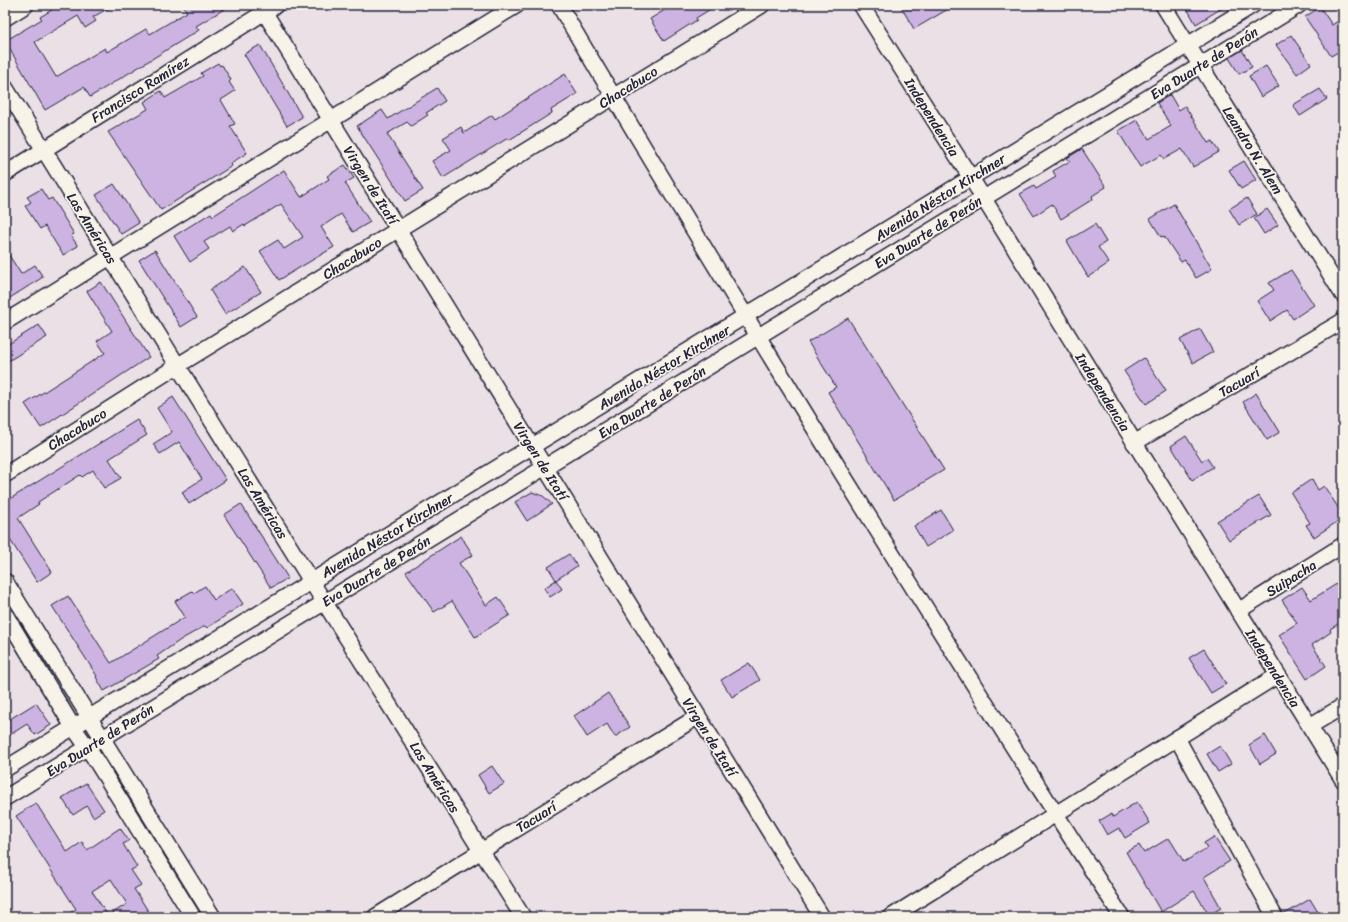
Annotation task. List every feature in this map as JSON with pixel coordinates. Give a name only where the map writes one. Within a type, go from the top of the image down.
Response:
[{"type":"street","points":[[5,18],[26,5]]},
{"type":"street","points":[[5,322],[517,5]]},
{"type":"street","points":[[559,5],[758,337],[1122,917]]},
{"type":"street","name":"Chacabuco","points":[[5,475],[177,366],[762,5]]},
{"type":"street","name":"Independencia","points":[[861,5],[971,178],[1343,780]]},
{"type":"street","name":"Leandro N. Alem","points":[[1163,5],[1343,295]]},
{"type":"street","name":"Avenida Néstor Kirchner","points":[[73,727],[746,317],[1254,5]]},
{"type":"street","name":"Eva Duarte de Perón","points":[[5,798],[1299,5]]},
{"type":"street","name":"Virgen de Itatí","points":[[267,7],[331,120],[398,230],[544,468],[598,551],[697,717],[822,917]]},
{"type":"street","name":"Francisco Ramírez","points":[[5,174],[267,7]]},
{"type":"street","name":"Las Américas","points":[[5,87],[311,581],[523,917]]},
{"type":"street","name":"Tacuarí","points":[[1134,443],[1343,321]]},
{"type":"street","name":"Suipacha","points":[[1238,611],[1343,546]]},
{"type":"street","points":[[5,581],[9,598],[89,717],[209,911],[190,916],[5,614]]},
{"type":"street","points":[[891,917],[1278,675]]},
{"type":"street","points":[[1310,726],[1343,706]]},
{"type":"street","name":"Tacuarí","points":[[375,917],[697,717]]},
{"type":"street","name":"Eva Duarte de Perón","points":[[5,770],[73,727]]},
{"type":"street","points":[[1177,738],[1275,917]]},
{"type":"building","points":[[60,5],[114,5],[93,17],[96,21],[85,28],[78,16],[35,42],[56,77],[105,48],[107,52],[146,29],[150,34],[187,12],[183,5],[231,5],[196,26],[199,30],[90,97],[84,87],[45,110],[5,41],[42,19],[40,17]]},
{"type":"building","points":[[673,5],[717,5],[664,41],[650,19]]},
{"type":"building","points":[[900,5],[955,5],[914,29]]},
{"type":"building","points":[[1185,5],[1227,5],[1196,24]]},
{"type":"building","points":[[1320,7],[1332,25],[1338,21],[1343,28],[1343,49],[1331,56],[1305,17]]},
{"type":"building","points":[[1291,35],[1311,64],[1297,74],[1276,45]]},
{"type":"building","points":[[260,45],[302,117],[287,126],[244,54]]},
{"type":"building","points":[[1242,50],[1252,67],[1239,74],[1229,58]]},
{"type":"building","points":[[218,63],[220,66],[222,65],[231,80],[229,82],[235,91],[221,100],[235,124],[230,126],[247,153],[231,163],[232,166],[161,210],[108,132],[148,109],[144,102],[161,91],[165,98],[203,76],[201,73]]},
{"type":"building","points":[[1266,66],[1279,86],[1261,97],[1249,76]]},
{"type":"building","points":[[565,74],[577,94],[551,110],[552,113],[509,140],[508,138],[443,178],[432,161],[451,150],[443,138],[461,127],[464,133],[492,115],[495,119]]},
{"type":"building","points":[[437,88],[445,101],[426,113],[428,115],[411,126],[407,122],[387,134],[423,190],[405,201],[357,126],[382,110],[388,119]]},
{"type":"building","points":[[1320,89],[1327,99],[1300,116],[1293,105]]},
{"type":"building","points":[[1170,95],[1179,110],[1185,106],[1208,143],[1212,141],[1219,152],[1193,167],[1182,149],[1164,159],[1161,155],[1140,167],[1118,131],[1137,120],[1149,139],[1171,126],[1157,103]]},
{"type":"building","points":[[1082,149],[1106,187],[1092,196],[1093,199],[1061,219],[1052,204],[1034,216],[1020,194],[1034,186],[1036,189],[1056,177],[1053,171],[1070,161],[1067,158]]},
{"type":"building","points":[[1244,161],[1256,180],[1241,189],[1229,170]]},
{"type":"building","points":[[345,165],[354,178],[345,183],[370,222],[353,232],[341,214],[321,227],[334,247],[279,280],[260,251],[278,240],[284,249],[303,237],[281,204],[245,226],[244,224],[233,231],[230,226],[204,242],[209,249],[190,262],[174,236],[211,213],[213,216],[284,170],[301,197],[329,179],[327,176]]},
{"type":"building","points":[[114,184],[139,223],[121,234],[96,195]]},
{"type":"building","points":[[41,189],[48,200],[52,198],[74,234],[71,236],[78,246],[63,255],[45,226],[40,229],[25,206],[31,202],[27,197]]},
{"type":"building","points":[[1247,198],[1257,214],[1239,225],[1229,209]]},
{"type":"building","points":[[1174,204],[1212,269],[1196,278],[1185,260],[1181,262],[1164,236],[1161,237],[1150,219]]},
{"type":"building","points":[[1267,209],[1278,225],[1264,234],[1254,218]]},
{"type":"building","points":[[1095,224],[1106,242],[1098,247],[1109,263],[1088,277],[1067,241]]},
{"type":"building","points":[[5,249],[21,274],[35,265],[43,277],[5,301]]},
{"type":"building","points":[[155,250],[197,317],[181,327],[139,260]]},
{"type":"building","points":[[245,267],[261,292],[225,314],[210,290]]},
{"type":"building","points":[[1291,270],[1314,305],[1293,319],[1287,310],[1270,321],[1257,301],[1274,290],[1269,283]]},
{"type":"building","points":[[101,282],[149,357],[41,428],[25,404],[105,353],[97,341],[112,331],[87,291]]},
{"type":"building","points":[[848,318],[944,470],[894,500],[828,392],[836,387],[808,342]]},
{"type":"building","points":[[39,325],[47,337],[5,363],[5,346]]},
{"type":"building","points":[[1200,329],[1213,352],[1193,363],[1180,340]]},
{"type":"building","points":[[1144,358],[1166,391],[1146,404],[1124,371]]},
{"type":"building","points":[[1256,393],[1280,432],[1267,440],[1243,402]]},
{"type":"building","points":[[173,397],[226,480],[189,504],[182,492],[202,479],[179,442],[160,454],[153,444],[172,432],[157,408]]},
{"type":"building","points":[[137,420],[147,435],[109,459],[121,478],[104,488],[93,470],[82,477],[80,475],[38,502],[39,504],[18,518],[52,572],[37,582],[5,532],[5,502]]},
{"type":"building","points":[[1186,436],[1202,461],[1207,458],[1213,467],[1192,480],[1171,446]]},
{"type":"building","points":[[1312,479],[1318,490],[1324,486],[1343,515],[1343,518],[1314,537],[1306,525],[1310,523],[1291,493]]},
{"type":"building","points":[[532,492],[543,496],[552,504],[527,521],[515,502]]},
{"type":"building","points":[[1259,496],[1271,515],[1229,540],[1217,521]]},
{"type":"building","points":[[241,504],[288,578],[271,588],[224,515]]},
{"type":"building","points":[[941,510],[953,530],[926,547],[914,526]]},
{"type":"building","points":[[461,536],[473,555],[459,563],[486,605],[498,597],[510,615],[475,637],[452,601],[434,612],[406,572]]},
{"type":"building","points":[[569,554],[577,566],[556,580],[548,567]]},
{"type":"building","points":[[556,580],[562,589],[550,597],[544,588]]},
{"type":"building","points":[[1343,580],[1343,621],[1330,629],[1331,632],[1312,645],[1326,666],[1307,679],[1279,635],[1297,623],[1282,600],[1302,587],[1311,600]]},
{"type":"building","points":[[205,586],[214,600],[232,588],[243,604],[207,628],[205,626],[182,639],[157,656],[159,659],[104,691],[96,677],[97,676],[52,606],[68,596],[111,663],[185,617],[175,601],[192,591],[194,593]]},
{"type":"building","points":[[1204,649],[1226,684],[1211,693],[1189,658]]},
{"type":"building","points":[[749,663],[760,680],[732,697],[721,680]]},
{"type":"building","points":[[608,693],[630,727],[615,737],[607,724],[587,737],[574,716]]},
{"type":"building","points":[[36,703],[51,725],[35,735],[27,724],[5,738],[5,722]]},
{"type":"building","points":[[1265,735],[1276,754],[1260,764],[1249,745]]},
{"type":"building","points":[[1220,746],[1231,764],[1218,772],[1207,754]]},
{"type":"building","points":[[492,766],[504,784],[489,793],[478,775]]},
{"type":"building","points":[[86,783],[104,810],[93,817],[87,806],[73,815],[62,798]]},
{"type":"building","points":[[1137,802],[1150,823],[1125,838],[1119,828],[1107,835],[1099,821],[1111,814],[1113,817]]},
{"type":"building","points":[[36,803],[67,852],[82,842],[87,850],[120,828],[129,841],[123,844],[137,867],[131,870],[141,885],[134,889],[152,917],[64,917],[76,909],[16,816]],"holes":[[[111,879],[127,904],[108,916],[92,891]]]},
{"type":"building","points":[[1214,837],[1230,861],[1204,877],[1221,908],[1209,915],[1194,891],[1161,912],[1126,852],[1139,845],[1144,853],[1169,838],[1184,862],[1207,848],[1204,843]]},
{"type":"building","points":[[1310,899],[1321,917],[1284,917],[1283,915]]}]
